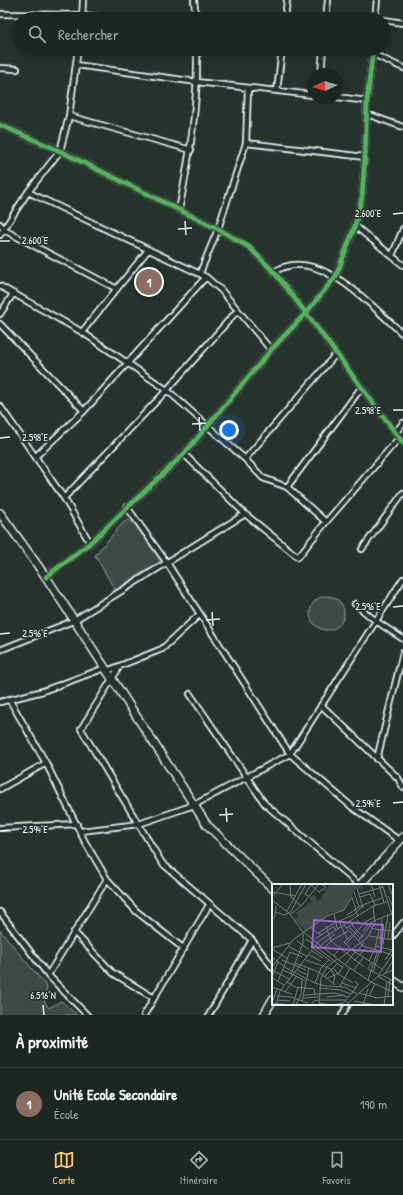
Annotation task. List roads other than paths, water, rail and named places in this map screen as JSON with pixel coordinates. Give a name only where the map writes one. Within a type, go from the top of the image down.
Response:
[{"type":"street","points":[[82,12],[83,0]]},
{"type":"street","points":[[194,0],[195,12]]},
{"type":"street","points":[[286,12],[287,0]]},
{"type":"street","points":[[327,12],[328,0]]},
{"type":"street","points":[[377,0],[377,12]]},
{"type":"street","points":[[0,14],[12,14]]},
{"type":"street","points":[[391,21],[403,23]]},
{"type":"street","points":[[0,235],[28,192],[60,151],[69,116],[77,56]]},
{"type":"street","points":[[179,210],[191,150],[197,82],[197,56]]},
{"type":"street","points":[[277,91],[281,56]]},
{"type":"street","points":[[321,68],[322,56]]},
{"type":"street","points":[[46,577],[90,543],[184,454],[271,350],[306,314],[336,276],[356,226],[362,197],[368,114],[367,101],[373,56]]},
{"type":"street","points":[[380,56],[403,68]]},
{"type":"street","points":[[76,65],[197,82],[307,94]]},
{"type":"street","points":[[0,68],[17,69]]},
{"type":"street","points":[[200,273],[218,229],[246,143],[248,88]]},
{"type":"street","points":[[343,99],[367,101]]},
{"type":"street","points":[[368,114],[403,127]]},
{"type":"street","points":[[69,116],[191,150]]},
{"type":"street","points":[[0,125],[60,151],[218,229],[249,247],[274,272],[403,443]]},
{"type":"street","points":[[246,143],[365,157]]},
{"type":"street","points":[[28,192],[148,250],[200,273],[221,290],[271,350]]},
{"type":"street","points":[[0,224],[4,230],[117,289]]},
{"type":"street","points":[[356,226],[403,265]]},
{"type":"street","points":[[392,256],[403,229]]},
{"type":"street","points":[[82,332],[148,250]]},
{"type":"street","points":[[274,272],[283,266],[298,265],[317,268],[336,276],[403,334]]},
{"type":"street","points":[[36,456],[84,411],[206,277]]},
{"type":"street","points":[[0,286],[82,332],[167,390],[245,459],[263,478],[287,487],[326,522]]},
{"type":"street","points":[[0,314],[13,294]]},
{"type":"street","points":[[64,498],[167,390],[237,311]]},
{"type":"street","points":[[0,324],[84,411]]},
{"type":"street","points":[[245,459],[336,354]]},
{"type":"street","points":[[287,487],[361,388]]},
{"type":"street","points":[[0,406],[64,498],[90,543]]},
{"type":"street","points":[[396,432],[403,423]]},
{"type":"street","points":[[184,454],[245,514],[298,558],[326,522],[399,438]]},
{"type":"street","points":[[362,549],[403,493]]},
{"type":"street","points":[[127,507],[167,563],[290,754],[352,807],[401,839],[360,884]]},
{"type":"street","points":[[0,513],[46,577],[73,621],[213,832],[272,888]]},
{"type":"street","points":[[0,650],[73,621],[245,514]]},
{"type":"street","points":[[81,831],[138,824],[194,805],[245,776],[290,754],[403,579]]},
{"type":"street","points":[[355,604],[376,621],[403,639]]},
{"type":"street","points":[[0,702],[43,691],[106,669],[120,666],[162,649],[200,614]]},
{"type":"street","points":[[377,759],[403,652]]},
{"type":"street","points":[[120,666],[81,729],[162,863],[209,905],[252,940],[272,967]]},
{"type":"street","points":[[190,694],[265,804],[358,884]]},
{"type":"street","points":[[9,699],[46,763],[81,831],[85,842],[107,879],[136,911],[184,949]]},
{"type":"street","points":[[321,705],[398,778],[403,787]]},
{"type":"street","points":[[0,789],[46,763]]},
{"type":"street","points":[[0,828],[77,824]]},
{"type":"street","points":[[48,975],[107,879]]},
{"type":"street","points":[[144,1015],[209,905]]},
{"type":"street","points":[[0,912],[48,975],[87,1015]]},
{"type":"street","points":[[393,937],[403,923]]},
{"type":"street","points":[[74,932],[113,973],[154,998]]},
{"type":"street","points":[[210,1015],[252,940]]},
{"type":"street","points":[[393,981],[403,987]]},
{"type":"street","points":[[264,1015],[272,1000]]},
{"type":"street","points":[[342,1015],[347,1005]]},
{"type":"place","name":"Unité Ecole Secondaire","points":[[149,282]]}]
